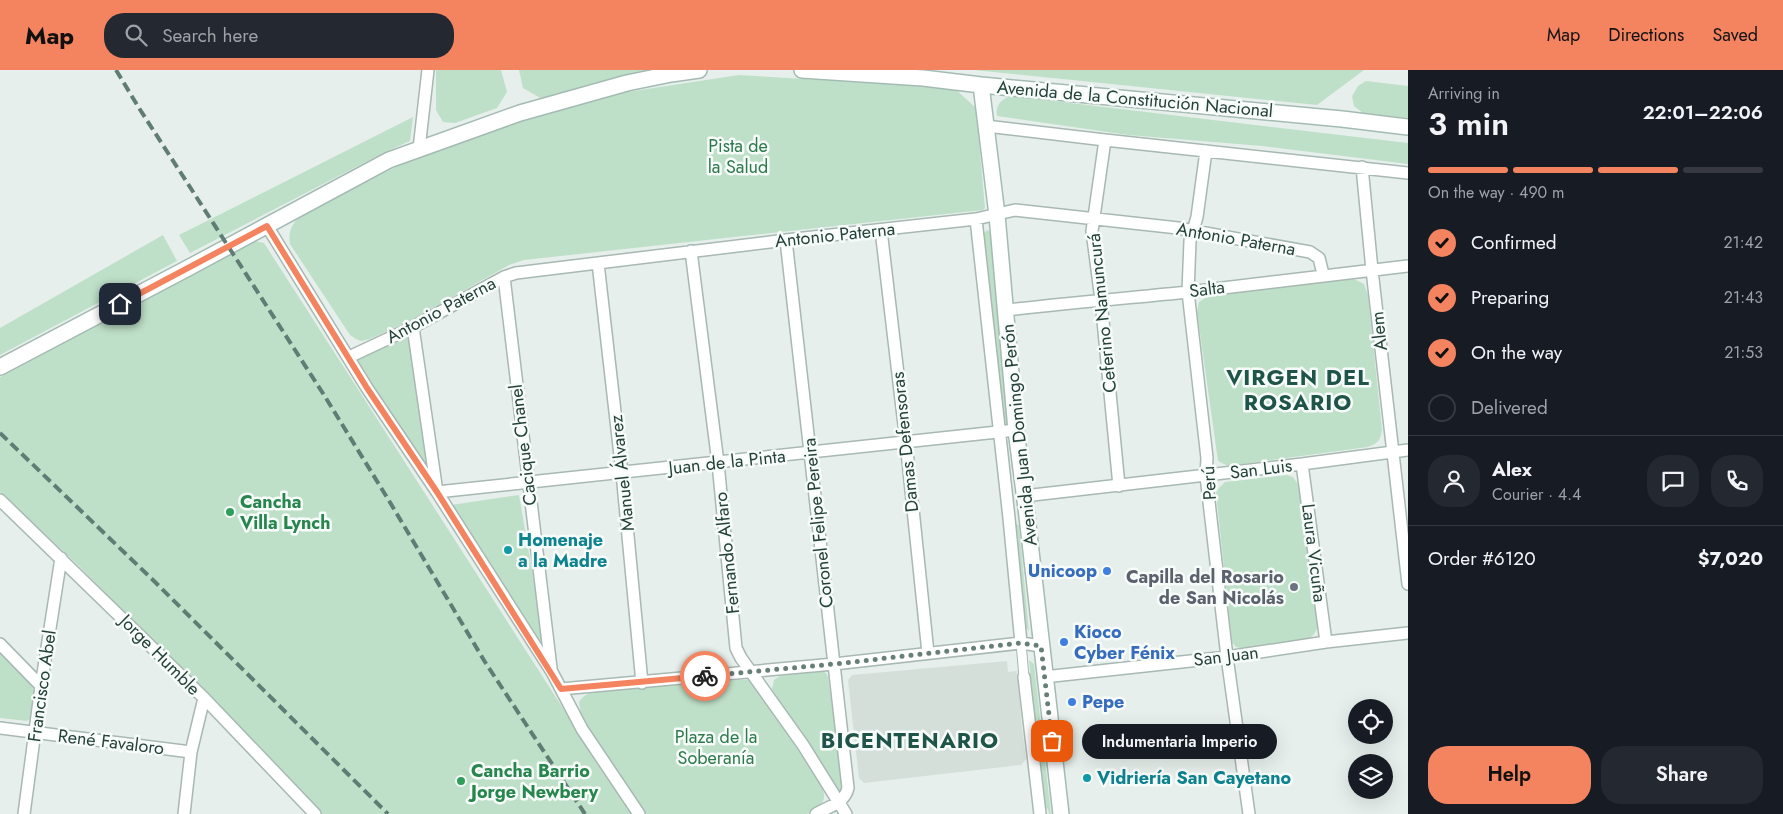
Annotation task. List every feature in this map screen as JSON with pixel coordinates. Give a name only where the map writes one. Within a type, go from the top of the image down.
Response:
[{"type":"main road","points":[[0,366],[389,160],[520,113],[627,83],[699,70]]},
{"type":"main road","name":"Avenida de la Constitución Nacional","points":[[802,70],[923,78],[1408,127]]},
{"type":"main road","name":"Avenida Juan Domingo Perón","points":[[981,85],[1007,310],[1016,430],[1028,516],[1044,677],[1061,814]]},
{"type":"street","points":[[419,149],[428,70]]},
{"type":"street","points":[[986,126],[1408,173]]},
{"type":"street","name":"Ceferino Namuncurá","points":[[1105,140],[1092,231],[1101,300],[1119,486]]},
{"type":"street","name":"Perú","points":[[1206,151],[1197,217],[1190,240],[1188,292],[1207,458],[1206,476],[1227,657],[1249,814]]},
{"type":"street","name":"Alem","points":[[1362,167],[1392,453],[1408,584]]},
{"type":"street","name":"Antonio Paterna","points":[[349,357],[413,327],[516,273],[976,219],[1015,210],[1178,228],[1310,252],[1319,258],[1323,274]]},
{"type":"street","points":[[976,219],[1040,814]]},
{"type":"street","points":[[267,226],[367,388],[437,492],[552,672],[582,729],[639,814]]},
{"type":"street","name":"Damas Defensoras","points":[[881,230],[928,653]]},
{"type":"street","name":"Coronel Felipe Pereira","points":[[786,240],[848,788],[846,796],[838,803]]},
{"type":"street","name":"Fernando Alfaro","points":[[691,252],[718,463],[736,648],[740,658],[803,745],[846,814]]},
{"type":"street","name":"Manuel Álvarez","points":[[598,263],[622,473],[642,683]]},
{"type":"street","name":"Salta","points":[[1007,310],[1188,292],[1323,274],[1408,266]]},
{"type":"street","name":"Cacique Chanel","points":[[504,278],[552,672]]},
{"type":"street","points":[[413,327],[437,492]]},
{"type":"street","name":"Juan de la Pinta","points":[[437,492],[1016,430]]},
{"type":"street","name":"San Luis","points":[[1024,496],[1206,476],[1408,450]]},
{"type":"street","name":"Laura Vicuña","points":[[1302,464],[1326,642]]},
{"type":"street","name":"Jorge Humble","points":[[0,500],[204,698],[315,814]]},
{"type":"street","points":[[1009,518],[1028,516]]},
{"type":"street","name":"Francisco Abel","points":[[24,814],[61,558]]},
{"type":"street","name":"San Juan","points":[[1044,677],[1227,657],[1326,642],[1408,633]]},
{"type":"street","points":[[561,689],[834,664],[1021,643],[1041,646]]},
{"type":"street","points":[[0,644],[41,686]]},
{"type":"street","points":[[184,814],[191,752],[204,698]]},
{"type":"street","name":"René Favaloro","points":[[0,728],[191,752]]},
{"type":"street","points":[[816,814],[828,806],[838,803]]},
{"type":"shaded area","points":[[1007,661],[1008,672],[1017,671],[1026,759],[1021,765],[864,783],[859,778],[848,680],[852,675]]},
{"type":"green space","points":[[436,70],[501,70],[507,92],[497,108],[455,123],[443,122],[436,110]]},
{"type":"green space","points":[[519,70],[655,70],[624,76],[542,99],[523,88]]},
{"type":"green space","points":[[974,70],[1364,70],[1317,105]]},
{"type":"green space","name":"Pista de la Salud","points":[[739,75],[954,88],[976,108],[985,208],[983,210],[524,260],[509,265],[413,319],[370,339],[361,341],[350,335],[290,244],[291,228],[301,215],[400,165],[523,119],[627,92]]},
{"type":"green space","points":[[1366,81],[1408,86],[1408,118],[1363,113],[1354,106],[1352,96],[1358,86]]},
{"type":"green space","points":[[1011,96],[1408,143],[1408,164],[1262,146],[1128,135],[997,116],[997,109],[1000,103]]},
{"type":"green space","points":[[413,117],[410,141],[385,152],[190,253],[179,235]]},
{"type":"green space","points":[[987,230],[991,232],[1008,423],[1005,425],[1002,423],[984,233]]},
{"type":"green space","points":[[163,235],[177,261],[0,355],[0,328]]},
{"type":"green space","points":[[255,241],[264,243],[631,814],[321,814],[79,566],[0,492],[0,377]]},
{"type":"green space","points":[[1354,279],[1364,284],[1368,295],[1382,430],[1378,441],[1368,447],[1228,466],[1218,461],[1197,312],[1199,302],[1208,296]]},
{"type":"green space","points":[[402,336],[408,338],[412,345],[426,464],[419,461],[358,360],[359,355]]},
{"type":"green space","points":[[1287,475],[1293,477],[1299,486],[1318,619],[1317,628],[1309,639],[1236,647],[1232,642],[1216,493],[1225,482]]},
{"type":"green space","points":[[519,495],[544,640],[539,641],[451,505]]},
{"type":"green space","points":[[1014,525],[1019,525],[1029,632],[1025,625]]},
{"type":"green space","points":[[0,650],[21,670],[33,688],[34,697],[31,718],[27,721],[0,718]]},
{"type":"green space","points":[[1029,660],[1034,664],[1051,814],[1044,807]]},
{"type":"green space","points":[[822,671],[828,677],[843,784],[843,787],[838,792],[772,689],[774,680],[780,676]]},
{"type":"green space","name":"Plaza de la Soberanía","points":[[748,680],[757,688],[821,785],[824,795],[822,802],[807,814],[646,814],[581,715],[579,702],[581,699],[590,693],[599,691]]},
{"type":"railway","points":[[116,70],[324,395],[485,662],[585,814]]},
{"type":"railway","points":[[0,433],[154,581],[388,814]]},
{"type":"way so far","points":[[705,676],[1021,643],[1041,646],[1052,741]]},
{"type":"place","name":"Cancha Villa Lynch","points":[[230,512]]},
{"type":"place","name":"Homenaje a la Madre","points":[[508,550]]},
{"type":"place","name":"Unicoop","points":[[1107,571]]},
{"type":"place","name":"Capilla del Rosario de San Nicolás","points":[[1294,587]]},
{"type":"place","name":"Kioco Cyber Fénix","points":[[1064,642]]},
{"type":"place","name":"Pepe","points":[[1072,702]]},
{"type":"place","name":"Indumentaria Imperio","points":[[1052,741]]},
{"type":"place","name":"Vidriería San Cayetano","points":[[1087,778]]},
{"type":"place","name":"Cancha Barrio Jorge Newbery","points":[[461,781]]},
{"type":"district","name":"VIRGEN DEL ROSARIO","points":[[1298,390]]},
{"type":"district","name":"BICENTENARIO","points":[[910,740]]},
{"type":"route","points":[[120,304],[267,226],[367,388],[437,492],[561,689],[705,676]]}]
